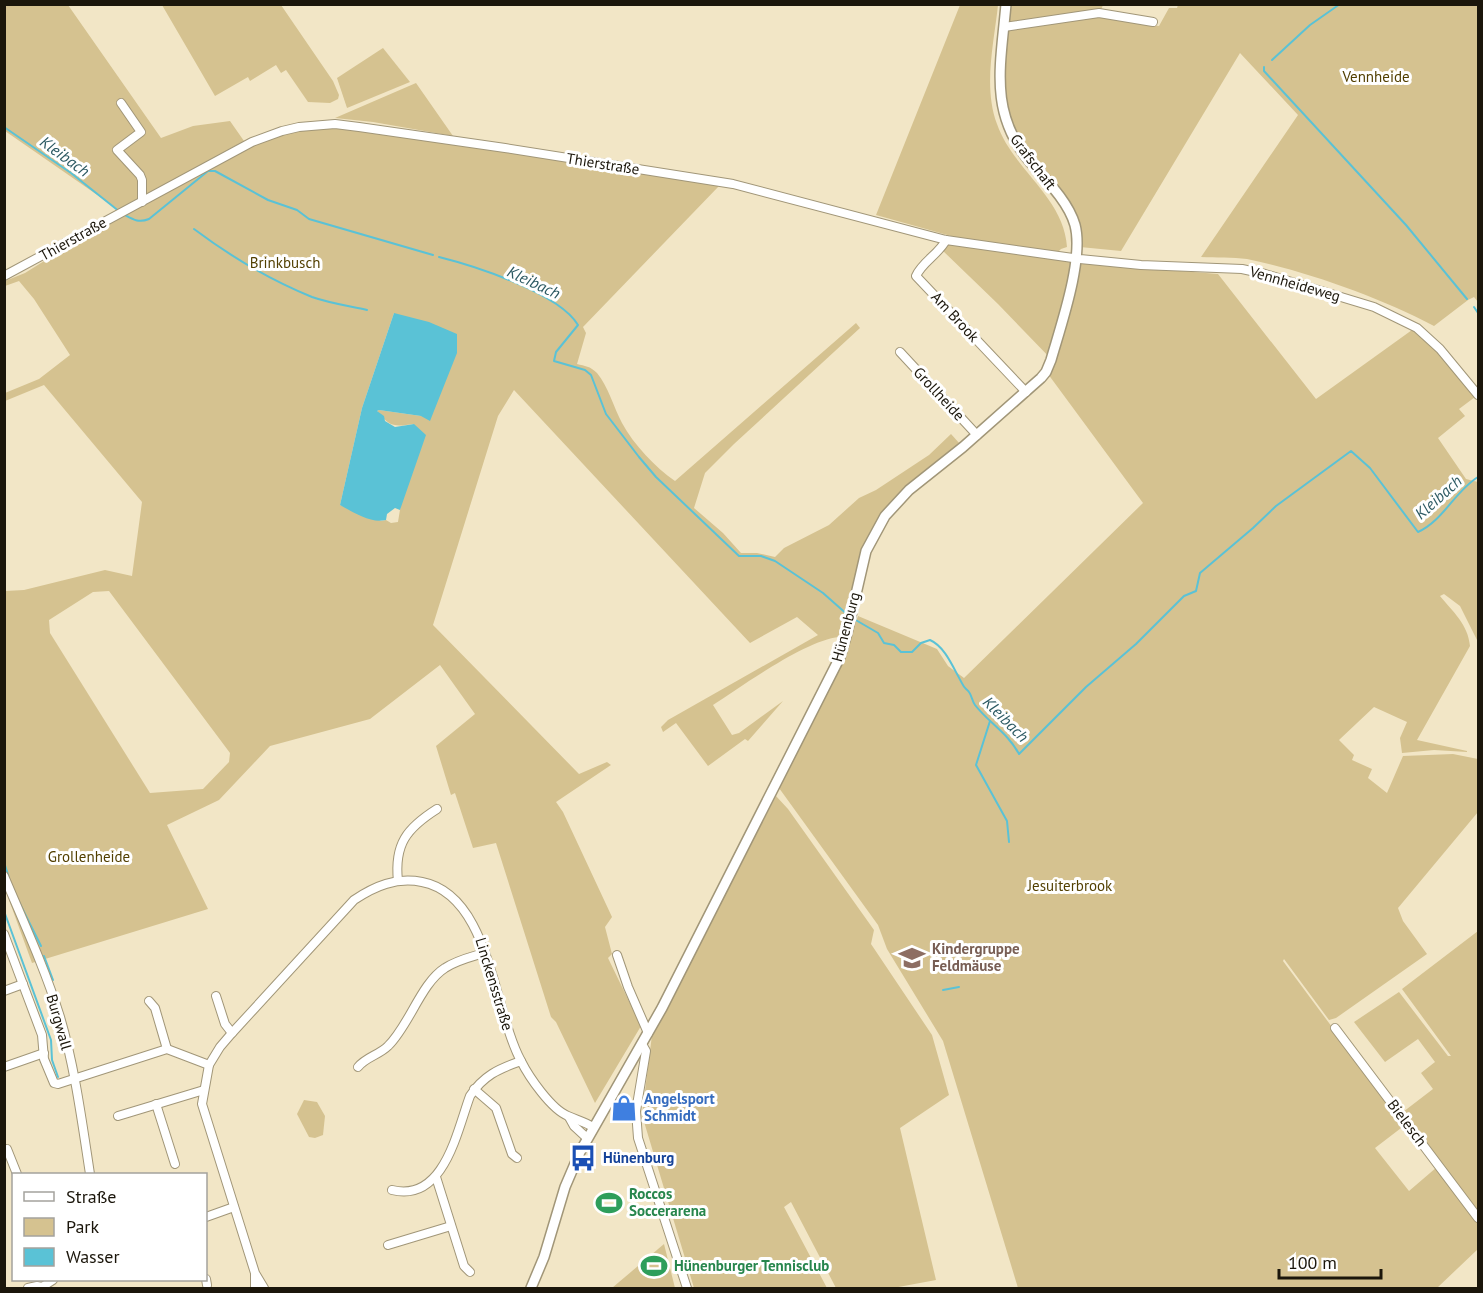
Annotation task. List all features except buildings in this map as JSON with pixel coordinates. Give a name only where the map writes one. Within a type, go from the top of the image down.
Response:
[{"type":"street","name":"Grafschaft","points":[[1006,4],[1000,92],[1005,121],[1023,154],[1056,192],[1070,214],[1076,236],[1076,258]]},
{"type":"street","points":[[1004,27],[1099,13],[1154,22]]},
{"type":"street","points":[[121,103],[141,132],[117,150],[140,175],[142,202]]},
{"type":"street","name":"Thierstraße","points":[[4,276],[260,139],[299,127],[335,124],[733,184],[946,240],[1076,258]]},
{"type":"street","name":"Am Brook","points":[[946,240],[941,249],[916,276],[1026,392]]},
{"type":"street","name":"Hünenburg","points":[[531,1288],[544,1257],[565,1187],[587,1138],[648,1033],[831,677],[840,657],[866,551],[885,516],[909,490],[977,435],[1046,372],[1076,258]]},
{"type":"street","name":"Vennheideweg","points":[[1076,258],[1242,269],[1374,307],[1400,318],[1429,337],[1479,395]]},
{"type":"street","name":"Grollheide","points":[[900,352],[977,435]]},
{"type":"street","points":[[398,881],[397,857],[404,839],[420,821],[437,809]]},
{"type":"street","name":"Burgwall","points":[[6,881],[60,1017],[74,1079],[90,1173]]},
{"type":"street","name":"Linckensstraße","points":[[264,1288],[255,1273],[202,1104],[209,1065],[232,1032],[354,900],[368,890],[398,881],[430,884],[456,899],[471,919],[511,1039],[521,1061],[541,1091],[569,1117],[574,1126],[587,1138]]},
{"type":"street","points":[[4,934],[42,1035],[44,1059],[54,1083],[58,1084],[167,1049],[209,1065]]},
{"type":"street","points":[[358,1067],[363,1060],[375,1056],[388,1047],[436,975],[453,963],[484,953]]},
{"type":"street","points":[[617,955],[648,1033]]},
{"type":"street","points":[[4,991],[23,984]]},
{"type":"street","points":[[216,996],[225,1024],[232,1032]]},
{"type":"street","points":[[149,1001],[155,1008],[167,1049]]},
{"type":"street","name":"Bielesch","points":[[1335,1028],[1479,1218]]},
{"type":"street","name":"Hünenburg","points":[[642,1044],[646,1051],[636,1111],[638,1138],[687,1288]]},
{"type":"street","points":[[4,1067],[44,1053]]},
{"type":"street","points":[[392,1190],[402,1192],[412,1190],[436,1177],[446,1163],[474,1089],[491,1073],[521,1061]]},
{"type":"street","points":[[474,1089],[496,1108],[512,1154],[517,1158]]},
{"type":"street","points":[[118,1116],[204,1090]]},
{"type":"street","points":[[156,1104],[175,1164]]},
{"type":"street","name":"Linckensstraße","points":[[569,1117],[579,1119],[593,1127]]},
{"type":"street","points":[[8,1149],[17,1173]]},
{"type":"street","points":[[436,1177],[464,1266],[470,1272]]},
{"type":"street","points":[[207,1217],[234,1207]]},
{"type":"street","points":[[388,1245],[451,1226]]},
{"type":"street","name":"Linckensstraße","points":[[255,1273],[255,1288]]},
{"type":"street","points":[[28,1288],[33,1286],[43,1288]]},
{"type":"green space","points":[[4,5],[68,5],[161,138],[193,126],[230,121],[244,141],[119,210],[5,131]]},
{"type":"green space","points":[[162,5],[281,5],[333,81],[339,95],[338,99],[330,103],[308,102],[286,70],[281,73],[276,65],[250,81],[248,77],[215,96]]},
{"type":"green space","points":[[960,5],[998,5],[990,80],[993,110],[1004,140],[1057,213],[1064,229],[1067,247],[1057,253],[976,243],[876,215]]},
{"type":"green space","name":"Vennheide","points":[[1011,5],[1103,5],[1098,17],[1159,26],[1169,8],[1177,8],[1178,5],[1478,5],[1478,302],[1474,297],[1468,300],[1434,326],[1367,295],[1294,271],[1247,259],[1201,257],[1298,115],[1240,53],[1121,251],[1080,247],[1079,226],[1015,137],[1003,93]]},
{"type":"green space","points":[[383,48],[410,82],[347,108],[337,78]]},
{"type":"green space","points":[[416,83],[453,136],[335,118]]},
{"type":"green space","points":[[335,126],[719,186],[583,327],[586,333],[577,364],[597,373],[622,423],[633,439],[660,469],[675,481],[856,323],[860,328],[705,473],[694,508],[723,533],[741,553],[757,553],[775,557],[784,548],[829,525],[859,498],[876,490],[929,455],[951,434],[960,444],[886,508],[863,550],[839,637],[809,646],[792,655],[713,705],[732,735],[739,733],[783,701],[748,741],[745,739],[708,766],[676,723],[663,732],[661,727],[668,720],[818,635],[797,617],[750,643],[514,390],[498,416],[433,625],[579,774],[607,762],[611,765],[556,802],[563,812],[612,917],[605,927],[612,954],[608,958],[641,1026],[595,1103],[556,1022],[551,1017],[496,843],[473,848],[455,793],[451,795],[436,746],[475,714],[440,665],[370,719],[270,746],[219,800],[167,825],[208,909],[32,963],[5,889],[5,591],[24,590],[105,570],[132,576],[142,502],[44,385],[5,401],[5,393],[39,379],[70,355],[34,299],[19,281],[5,286],[5,281],[25,273],[76,241],[253,144],[299,129]],"holes":[[[394,313],[421,416],[377,411],[393,425],[414,424],[398,522],[391,523],[340,505],[362,408]],[[109,591],[230,753],[229,762],[203,789],[150,793],[50,633],[49,620],[93,592]]]},
{"type":"green space","name":"Jesuiterbrook","points":[[945,243],[1081,263],[1218,274],[1316,399],[1412,330],[1428,340],[1475,397],[1459,409],[1465,416],[1438,438],[1466,479],[1478,482],[1478,642],[1460,606],[1444,594],[1440,596],[1463,625],[1470,646],[1417,740],[1467,752],[1434,750],[1402,753],[1400,738],[1407,722],[1374,707],[1339,740],[1354,755],[1352,760],[1372,769],[1368,778],[1387,793],[1403,756],[1453,754],[1478,759],[1478,812],[1398,908],[1403,921],[1427,954],[1336,1018],[1329,1020],[1284,959],[1283,961],[1402,1124],[1405,1125],[1375,1148],[1409,1191],[1437,1167],[1478,1222],[1478,1249],[1437,1288],[1018,1288],[943,1041],[887,949],[878,925],[779,788],[836,677],[858,616],[937,649],[948,666],[964,678],[1143,503],[1048,374],[1054,362],[941,249]]},
{"type":"green space","points":[[776,796],[788,809],[874,930],[871,944],[932,1035],[949,1095],[900,1128],[936,1280],[893,1288],[836,1288],[791,1202],[784,1207],[827,1288],[694,1288],[642,1115],[652,1035]]},
{"type":"green space","points":[[1478,931],[1478,1214],[1403,1112],[1433,1089],[1421,1073],[1435,1062],[1418,1039],[1385,1062],[1354,1022],[1399,992],[1448,1056],[1451,1056],[1402,989]]},
{"type":"green space","points":[[304,1100],[317,1102],[325,1116],[323,1135],[315,1138],[309,1137],[297,1114]]},
{"type":"green space","name":"Hünenburger Tennisclub","points":[[664,1244],[675,1288],[612,1288]]},
{"type":"water","points":[[394,313],[429,322],[457,334],[457,353],[430,421],[421,416],[377,411],[384,416],[385,421],[395,427],[414,424],[426,435],[400,510],[395,508],[387,514],[386,520],[380,521],[362,517],[340,505],[362,408]]},
{"type":"waterway","points":[[1272,60],[1310,25],[1340,4]]},
{"type":"waterway","points":[[1264,67],[1264,71],[1406,225],[1467,299]]},
{"type":"waterway","name":"Kleibach","points":[[4,127],[71,173],[120,212]]},
{"type":"waterway","name":"Kleibach","points":[[125,215],[142,221],[149,219],[208,171],[215,171],[268,200],[297,210],[309,219],[433,255]]},
{"type":"waterway","points":[[194,229],[222,249],[281,283],[312,297],[367,310]]},
{"type":"waterway","name":"Kleibach","points":[[439,257],[515,282],[553,302],[568,313],[578,325],[556,352],[554,361],[585,370],[591,375],[606,414],[656,477],[739,556],[761,556],[775,561],[823,593],[849,616]]},
{"type":"waterway","points":[[1474,307],[1478,313]]},
{"type":"waterway","name":"Kleibach","points":[[854,619],[878,633],[884,643],[894,645],[901,652],[912,652],[921,643],[930,640],[936,643],[949,660],[975,705],[1009,740],[1019,754],[1086,687],[1136,644],[1184,596],[1196,591],[1200,573],[1276,506],[1351,451],[1370,468],[1418,532],[1435,521],[1462,490],[1478,477]]},
{"type":"waterway","points":[[990,721],[976,765],[1007,821],[1009,842]]},
{"type":"waterway","points":[[4,862],[9,878]]},
{"type":"waterway","points":[[19,902],[41,946]]},
{"type":"waterway","points":[[4,911],[51,1040],[52,1060],[58,1077]]},
{"type":"waterway","points":[[44,956],[53,980]]},
{"type":"waterway","points":[[943,990],[959,987]]},
{"type":"place","name":"Kindergruppe Feldmäuse","points":[[912,958]]},
{"type":"place","name":"Angelsport Schmidt","points":[[624,1108]]},
{"type":"place","name":"Hünenburg","points":[[583,1158]]},
{"type":"place","name":"Roccos Soccerarena","points":[[609,1203]]},
{"type":"place","name":"Hünenburger Tennisclub","points":[[654,1266]]},
{"type":"park label","name":"Brinkbusch","points":[[285,263]]},
{"type":"park label","name":"Grollenheide","points":[[89,857]]}]
